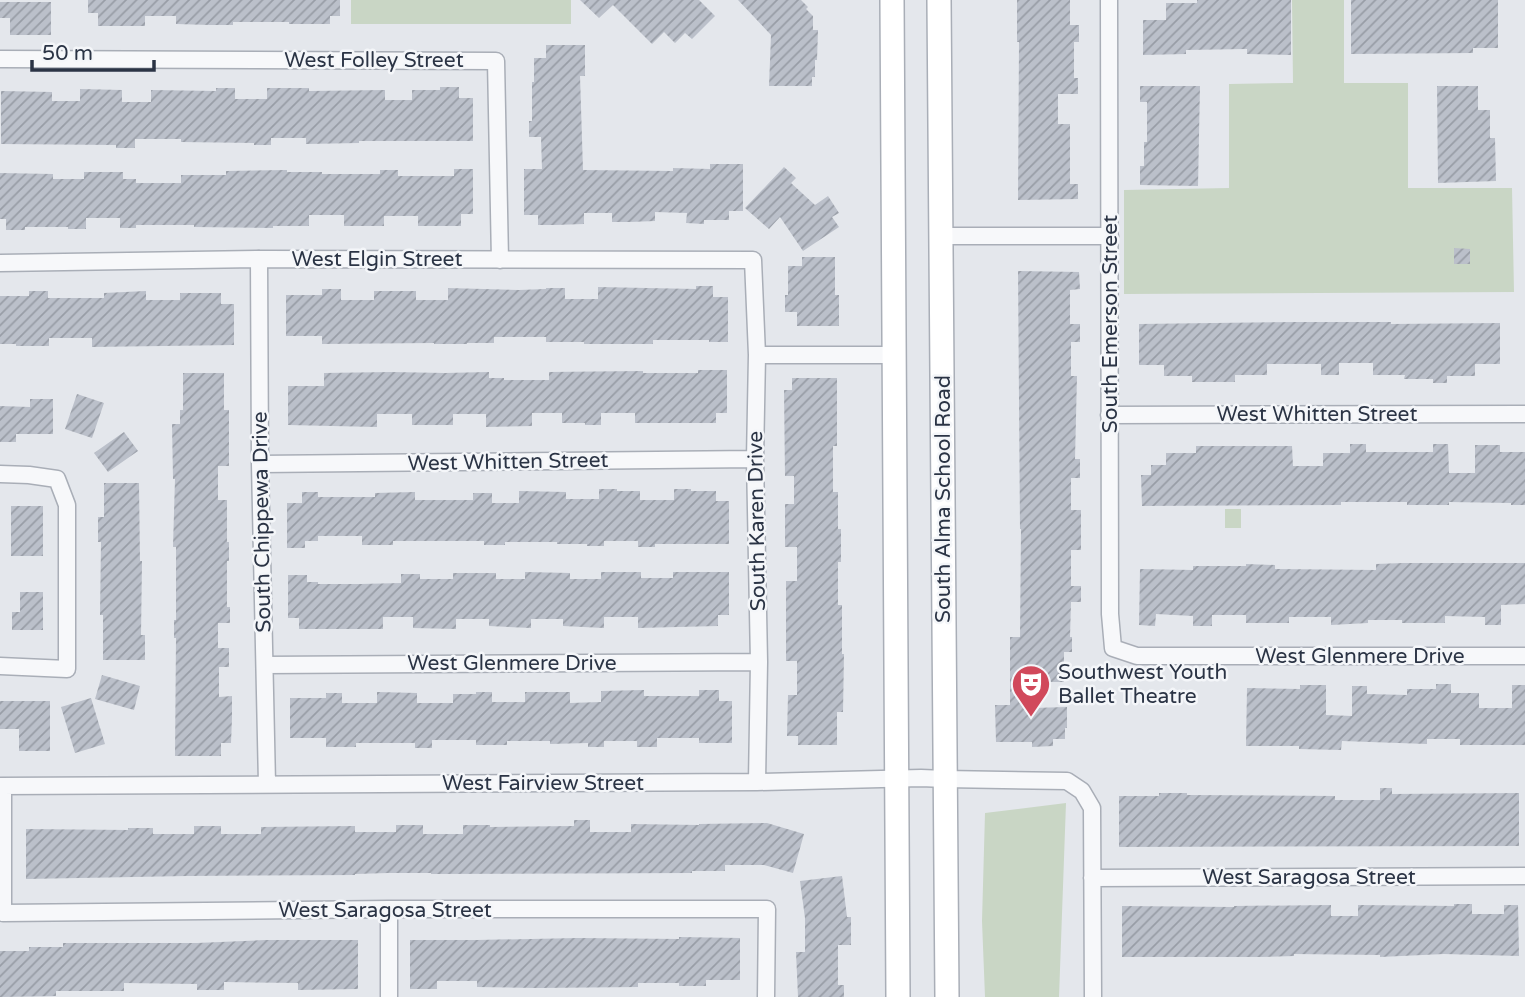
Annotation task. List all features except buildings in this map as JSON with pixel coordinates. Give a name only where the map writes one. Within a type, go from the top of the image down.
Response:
[{"type":"main road","points":[[892,0],[898,997]]},
{"type":"main road","name":"South Alma School Road","points":[[939,0],[947,997]]},
{"type":"street","name":"South Emerson Street","points":[[1109,0],[1112,648]]},
{"type":"street","name":"West Folley Street","points":[[0,59],[496,61],[500,260]]},
{"type":"street","points":[[941,236],[1110,236]]},
{"type":"street","name":"West Elgin Street","points":[[0,263],[259,259],[753,260]]},
{"type":"street","name":"South Chippewa Drive","points":[[259,259],[260,464],[267,784]]},
{"type":"street","name":"South Karen Drive","points":[[753,260],[757,355],[757,782]]},
{"type":"street","points":[[757,355],[893,355]]},
{"type":"street","name":"West Whitten Street","points":[[1109,415],[1525,414]]},
{"type":"street","name":"West Whitten Street","points":[[260,464],[755,459]]},
{"type":"street","points":[[0,474],[57,479],[67,505],[67,669],[0,666]]},
{"type":"street","name":"West Glenmere Drive","points":[[1112,648],[1137,656],[1525,656]]},
{"type":"street","name":"West Glenmere Drive","points":[[265,665],[759,662]]},
{"type":"street","name":"West Fairview Street","points":[[1,786],[757,782],[921,778],[1067,781],[1082,792],[1093,808],[1093,878]]},
{"type":"street","name":"West Saragosa Street","points":[[1,786],[2,913],[767,909],[766,997]]},
{"type":"street","name":"West Saragosa Street","points":[[1093,878],[1525,876]]},
{"type":"street","points":[[1093,878],[1093,997]]},
{"type":"street","points":[[388,909],[388,997]]},
{"type":"green space","points":[[351,0],[571,0],[571,24],[351,24]]},
{"type":"green space","points":[[1292,0],[1344,0],[1344,83],[1408,83],[1408,188],[1512,188],[1514,292],[1124,294],[1124,190],[1229,188],[1229,84],[1293,83]]},
{"type":"green space","points":[[1225,509],[1241,509],[1241,528],[1225,528]]},
{"type":"green space","points":[[1066,803],[1059,997],[985,997],[982,921],[985,813]]},
{"type":"place","name":"Southwest Youth Ballet Theatre","points":[[1031,718]]}]
